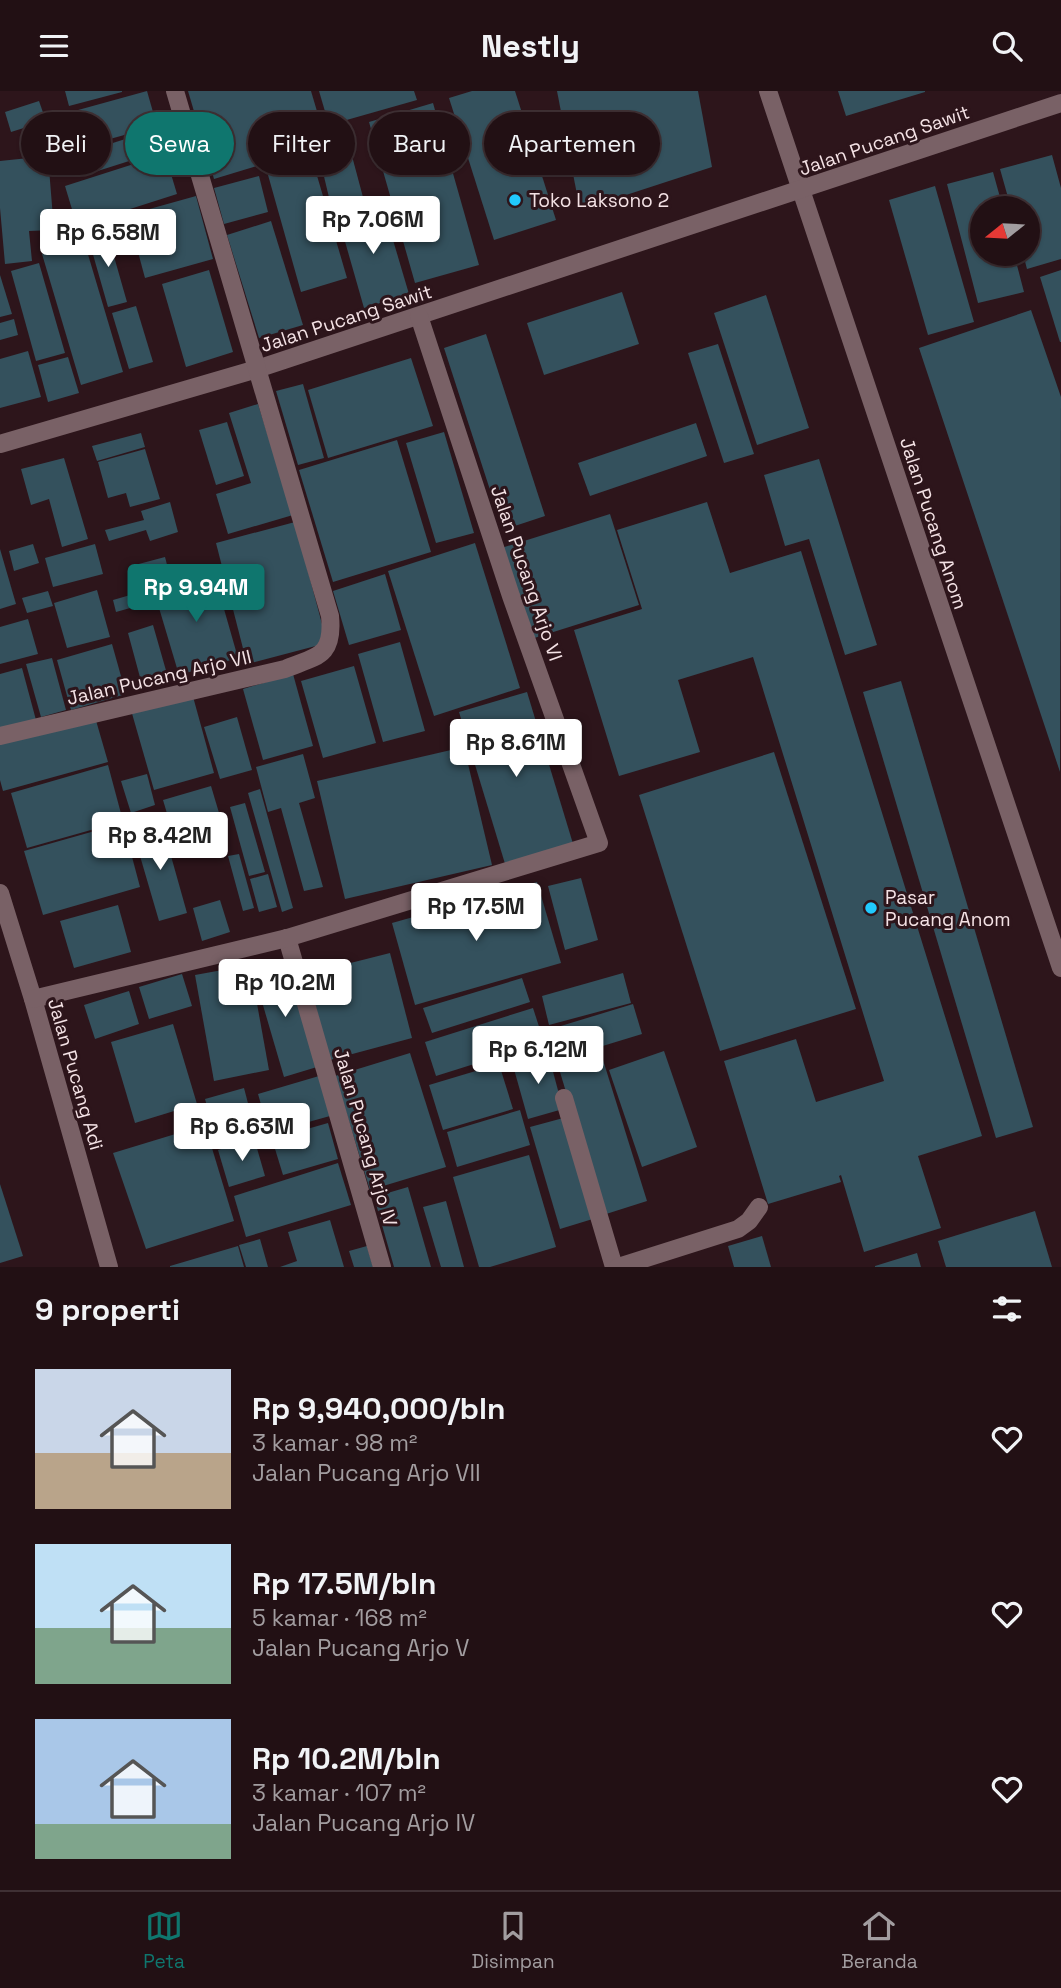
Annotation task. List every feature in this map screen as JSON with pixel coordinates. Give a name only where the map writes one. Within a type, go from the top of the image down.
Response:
[{"type":"street","points":[[175,91],[257,369]]},
{"type":"street","name":"Jalan Pucang Anom","points":[[768,91],[1061,968]]},
{"type":"street","name":"Jalan Pucang Sawit","points":[[0,444],[257,369],[1061,103]]},
{"type":"street","name":"Jalan Pucang Arjo VI","points":[[287,938],[599,843],[511,596],[419,316]]},
{"type":"street","name":"Jalan Pucang Arjo VII","points":[[0,736],[285,669],[324,652],[330,641],[330,616],[257,369]]},
{"type":"street","name":"Jalan Pucang Adi","points":[[0,893],[109,1267]]},
{"type":"street","points":[[33,999],[287,938]]},
{"type":"street","name":"Jalan Pucang Arjo IV","points":[[287,938],[382,1267]]},
{"type":"street","points":[[564,1098],[616,1267],[738,1229],[749,1221],[759,1207]]},
{"type":"building","points":[[65,91],[122,91],[122,92],[69,106]]},
{"type":"building","points":[[147,91],[153,112],[125,112],[125,135],[111,139],[111,112],[71,112]]},
{"type":"building","points":[[188,91],[311,91],[317,112],[248,112],[248,169],[234,173],[234,112],[194,112]]},
{"type":"building","points":[[319,91],[414,91],[417,100],[355,118],[355,112],[325,112]]},
{"type":"building","points":[[472,91],[515,91],[522,112],[484,112],[484,175],[542,175],[556,220],[494,240],[470,164],[470,112],[453,112],[449,98]]},
{"type":"building","points":[[557,91],[698,91],[712,167],[580,210],[573,175],[660,175],[660,112],[561,112]]},
{"type":"building","points":[[838,91],[925,91],[925,92],[846,116]]},
{"type":"building","points":[[39,101],[43,112],[21,112],[21,129],[11,132],[5,112]]},
{"type":"building","points":[[433,103],[436,112],[403,112]]},
{"type":"building","points":[[125,139],[125,162],[111,167],[111,144]]},
{"type":"building","points":[[1052,155],[1061,188],[1061,259],[1040,265],[1040,196],[1008,196],[1000,169]]},
{"type":"building","points":[[21,159],[21,175],[50,175],[54,230],[29,231],[32,261],[5,264],[0,208],[0,161]]},
{"type":"building","points":[[125,167],[125,175],[171,175],[177,194],[77,226],[65,186],[99,175],[111,175],[111,171]]},
{"type":"building","points":[[355,167],[364,201],[332,210],[324,175],[355,175]]},
{"type":"building","points":[[993,172],[1000,196],[970,196],[970,266],[1017,266],[1024,292],[978,303],[947,184]]},
{"type":"building","points":[[268,175],[317,175],[347,278],[301,292]]},
{"type":"building","points":[[384,175],[453,175],[479,265],[415,283]]},
{"type":"building","points":[[259,176],[268,212],[224,224],[214,188]]},
{"type":"building","points":[[935,186],[974,322],[928,335],[889,200]]},
{"type":"building","points":[[196,196],[213,259],[145,278],[128,215]]},
{"type":"building","points":[[382,203],[409,294],[364,308],[338,217]]},
{"type":"building","points":[[271,221],[303,325],[259,338],[227,235]]},
{"type":"building","points":[[107,232],[127,302],[108,307],[88,237]]},
{"type":"building","points":[[84,241],[123,372],[81,385],[42,254]]},
{"type":"building","points":[[39,263],[65,353],[36,361],[11,271]]},
{"type":"building","points":[[209,270],[233,352],[186,367],[162,284]]},
{"type":"building","points":[[1061,270],[1061,342],[1060,342],[1040,277]]},
{"type":"building","points":[[0,275],[12,314],[0,317]]},
{"type":"building","points":[[622,292],[639,344],[544,375],[527,323]]},
{"type":"building","points":[[766,295],[809,428],[757,445],[714,313]]},
{"type":"building","points":[[136,306],[153,362],[129,369],[112,313]]},
{"type":"building","points":[[1031,310],[1061,397],[1060,772],[919,348]]},
{"type":"building","points":[[14,319],[18,335],[0,340],[0,323]]},
{"type":"building","points":[[486,334],[545,516],[503,530],[444,348]]},
{"type":"building","points":[[718,344],[754,454],[724,463],[688,353]]},
{"type":"building","points":[[28,351],[41,397],[0,408],[0,359]]},
{"type":"building","points":[[68,357],[79,393],[48,402],[38,365]]},
{"type":"building","points":[[411,358],[433,426],[328,458],[308,390]]},
{"type":"building","points":[[303,384],[324,458],[298,465],[276,391]]},
{"type":"building","points":[[258,404],[293,515],[228,534],[216,494],[251,483],[229,413]]},
{"type":"building","points":[[227,422],[244,476],[216,485],[199,430]]},
{"type":"building","points":[[696,423],[707,456],[590,496],[578,463]]},
{"type":"building","points":[[444,432],[474,533],[436,543],[406,443]]},
{"type":"building","points":[[141,433],[145,447],[97,461],[92,446]]},
{"type":"building","points":[[397,440],[431,552],[333,582],[299,470]]},
{"type":"building","points":[[145,449],[160,499],[130,507],[126,493],[108,498],[98,462]]},
{"type":"building","points":[[64,458],[88,539],[62,547],[49,499],[31,505],[21,469]]},
{"type":"building","points":[[819,459],[877,645],[845,655],[809,539],[785,546],[764,475]]},
{"type":"building","points":[[170,502],[178,532],[150,541],[146,530],[109,541],[105,530],[144,520],[141,511]]},
{"type":"building","name":"Pasar Pucang Anom","points":[[707,502],[730,573],[801,551],[982,1136],[918,1156],[941,1228],[864,1252],[841,1175],[841,1182],[768,1204],[724,1061],[796,1039],[816,1102],[884,1081],[753,657],[678,680],[700,752],[619,776],[574,630],[642,609],[617,530]]},
{"type":"building","points":[[610,514],[639,605],[528,640],[498,549]]},
{"type":"building","points":[[295,522],[327,643],[247,664],[216,543]]},
{"type":"building","points":[[475,543],[520,688],[434,716],[388,571]]},
{"type":"building","points":[[33,544],[39,563],[14,571],[9,551]]},
{"type":"building","points":[[95,544],[103,574],[53,587],[45,558]]},
{"type":"building","points":[[0,549],[16,604],[0,609]]},
{"type":"building","points":[[165,557],[170,576],[141,584],[135,565]]},
{"type":"building","points":[[214,574],[238,658],[179,675],[154,591]]},
{"type":"building","points":[[385,574],[401,630],[349,645],[333,591]]},
{"type":"building","points":[[151,589],[155,601],[116,612],[113,600]]},
{"type":"building","points":[[97,590],[110,637],[67,648],[54,603]]},
{"type":"building","points":[[48,591],[53,606],[27,613],[22,598]]},
{"type":"building","points":[[28,619],[38,654],[0,664],[0,627]]},
{"type":"building","points":[[153,625],[167,674],[141,681],[128,633]]},
{"type":"building","points":[[400,642],[425,731],[383,742],[358,654]]},
{"type":"building","points":[[112,644],[126,694],[71,710],[57,660]]},
{"type":"building","points":[[52,658],[66,710],[41,717],[26,664]]},
{"type":"building","points":[[354,666],[376,743],[323,758],[301,681]]},
{"type":"building","points":[[22,668],[36,720],[0,730],[0,674]]},
{"type":"building","points":[[293,674],[313,746],[263,760],[243,689]]},
{"type":"building","points":[[901,681],[1033,1127],[996,1138],[863,692]]},
{"type":"building","points":[[527,692],[574,847],[506,867],[459,712]]},
{"type":"building","points":[[192,693],[214,773],[154,790],[131,710]]},
{"type":"building","points":[[95,717],[108,762],[3,791],[0,780],[0,744]]},
{"type":"building","points":[[237,717],[252,770],[220,779],[204,727]]},
{"type":"building","points":[[464,747],[492,865],[345,899],[317,781]]},
{"type":"building","points":[[774,752],[856,1009],[720,1051],[639,795]]},
{"type":"building","points":[[303,754],[315,798],[299,803],[323,887],[304,891],[281,808],[268,812],[256,767]]},
{"type":"building","points":[[108,765],[123,821],[27,848],[11,793]]},
{"type":"building","points":[[147,774],[155,805],[131,813],[121,781]]},
{"type":"building","points":[[211,786],[225,833],[177,847],[163,800]]},
{"type":"building","points":[[260,789],[293,908],[282,912],[248,793]]},
{"type":"building","points":[[245,803],[265,872],[249,876],[230,807]]},
{"type":"building","points":[[123,823],[140,887],[43,915],[24,851]]},
{"type":"building","points":[[162,824],[187,913],[159,921],[133,832]]},
{"type":"building","points":[[239,854],[254,908],[243,911],[228,856]]},
{"type":"building","points":[[268,874],[277,907],[259,912],[250,879]]},
{"type":"building","points":[[581,878],[598,940],[565,950],[548,886]]},
{"type":"building","points":[[537,882],[561,963],[415,1005],[392,923]]},
{"type":"building","points":[[220,900],[230,932],[202,941],[193,908]]},
{"type":"building","points":[[118,905],[131,952],[74,968],[60,921]]},
{"type":"building","points":[[390,953],[412,1038],[330,1060],[307,974]]},
{"type":"building","points":[[287,962],[317,1067],[284,1077],[253,971]]},
{"type":"building","points":[[250,965],[269,1070],[214,1081],[195,975]]},
{"type":"building","points":[[623,973],[631,1003],[549,1025],[542,996]]},
{"type":"building","points":[[182,974],[192,1006],[149,1019],[139,987]]},
{"type":"building","points":[[522,978],[530,1002],[432,1033],[423,1008]]},
{"type":"building","points":[[129,991],[139,1024],[95,1039],[84,1005]]},
{"type":"building","points":[[633,1004],[642,1034],[560,1059],[551,1029]]},
{"type":"building","points":[[533,1008],[544,1042],[436,1076],[425,1042]]},
{"type":"building","points":[[173,1024],[197,1104],[135,1123],[111,1042]]},
{"type":"building","points":[[664,1051],[697,1147],[642,1167],[609,1070]]},
{"type":"building","points":[[410,1053],[446,1167],[370,1190],[335,1076]]},
{"type":"building","points":[[548,1053],[563,1109],[528,1119],[512,1062]]},
{"type":"building","points":[[603,1060],[647,1201],[603,1215],[560,1072]]},
{"type":"building","points":[[499,1064],[513,1109],[443,1130],[429,1085]]},
{"type":"building","points":[[319,1076],[330,1116],[269,1133],[258,1094]]},
{"type":"building","points":[[244,1088],[255,1130],[217,1141],[205,1099]]},
{"type":"building","points":[[520,1110],[530,1145],[457,1167],[447,1132]]},
{"type":"building","points":[[567,1117],[596,1218],[560,1229],[530,1127]]},
{"type":"building","points":[[328,1123],[338,1159],[283,1175],[272,1139]]},
{"type":"building","points":[[205,1125],[234,1221],[146,1249],[113,1153]]},
{"type":"building","points":[[254,1138],[265,1176],[229,1187],[218,1150]]},
{"type":"building","points":[[529,1155],[556,1247],[490,1267],[479,1267],[453,1177]]},
{"type":"building","points":[[338,1163],[351,1205],[246,1237],[234,1196]]},
{"type":"building","points":[[0,1184],[23,1256],[0,1263]]},
{"type":"building","points":[[408,1187],[431,1267],[394,1267],[374,1197]]},
{"type":"building","points":[[446,1201],[464,1267],[441,1267],[423,1207]]},
{"type":"building","points":[[1035,1211],[1052,1267],[946,1267],[938,1241]]},
{"type":"building","points":[[330,1220],[344,1267],[280,1267],[297,1261],[288,1232]]},
{"type":"building","points":[[762,1236],[771,1267],[734,1267],[728,1246]]},
{"type":"building","points":[[260,1239],[268,1267],[246,1267],[239,1245]]},
{"type":"building","points":[[238,1246],[244,1267],[170,1267],[170,1266]]},
{"type":"building","points":[[367,1246],[373,1267],[354,1267],[349,1251]]},
{"type":"building","points":[[917,1253],[921,1267],[875,1267],[875,1266]]},
{"type":"place","name":"Toko Laksono 2","points":[[515,200]]},
{"type":"place","name":"Pasar Pucang Anom","points":[[871,908]]}]
